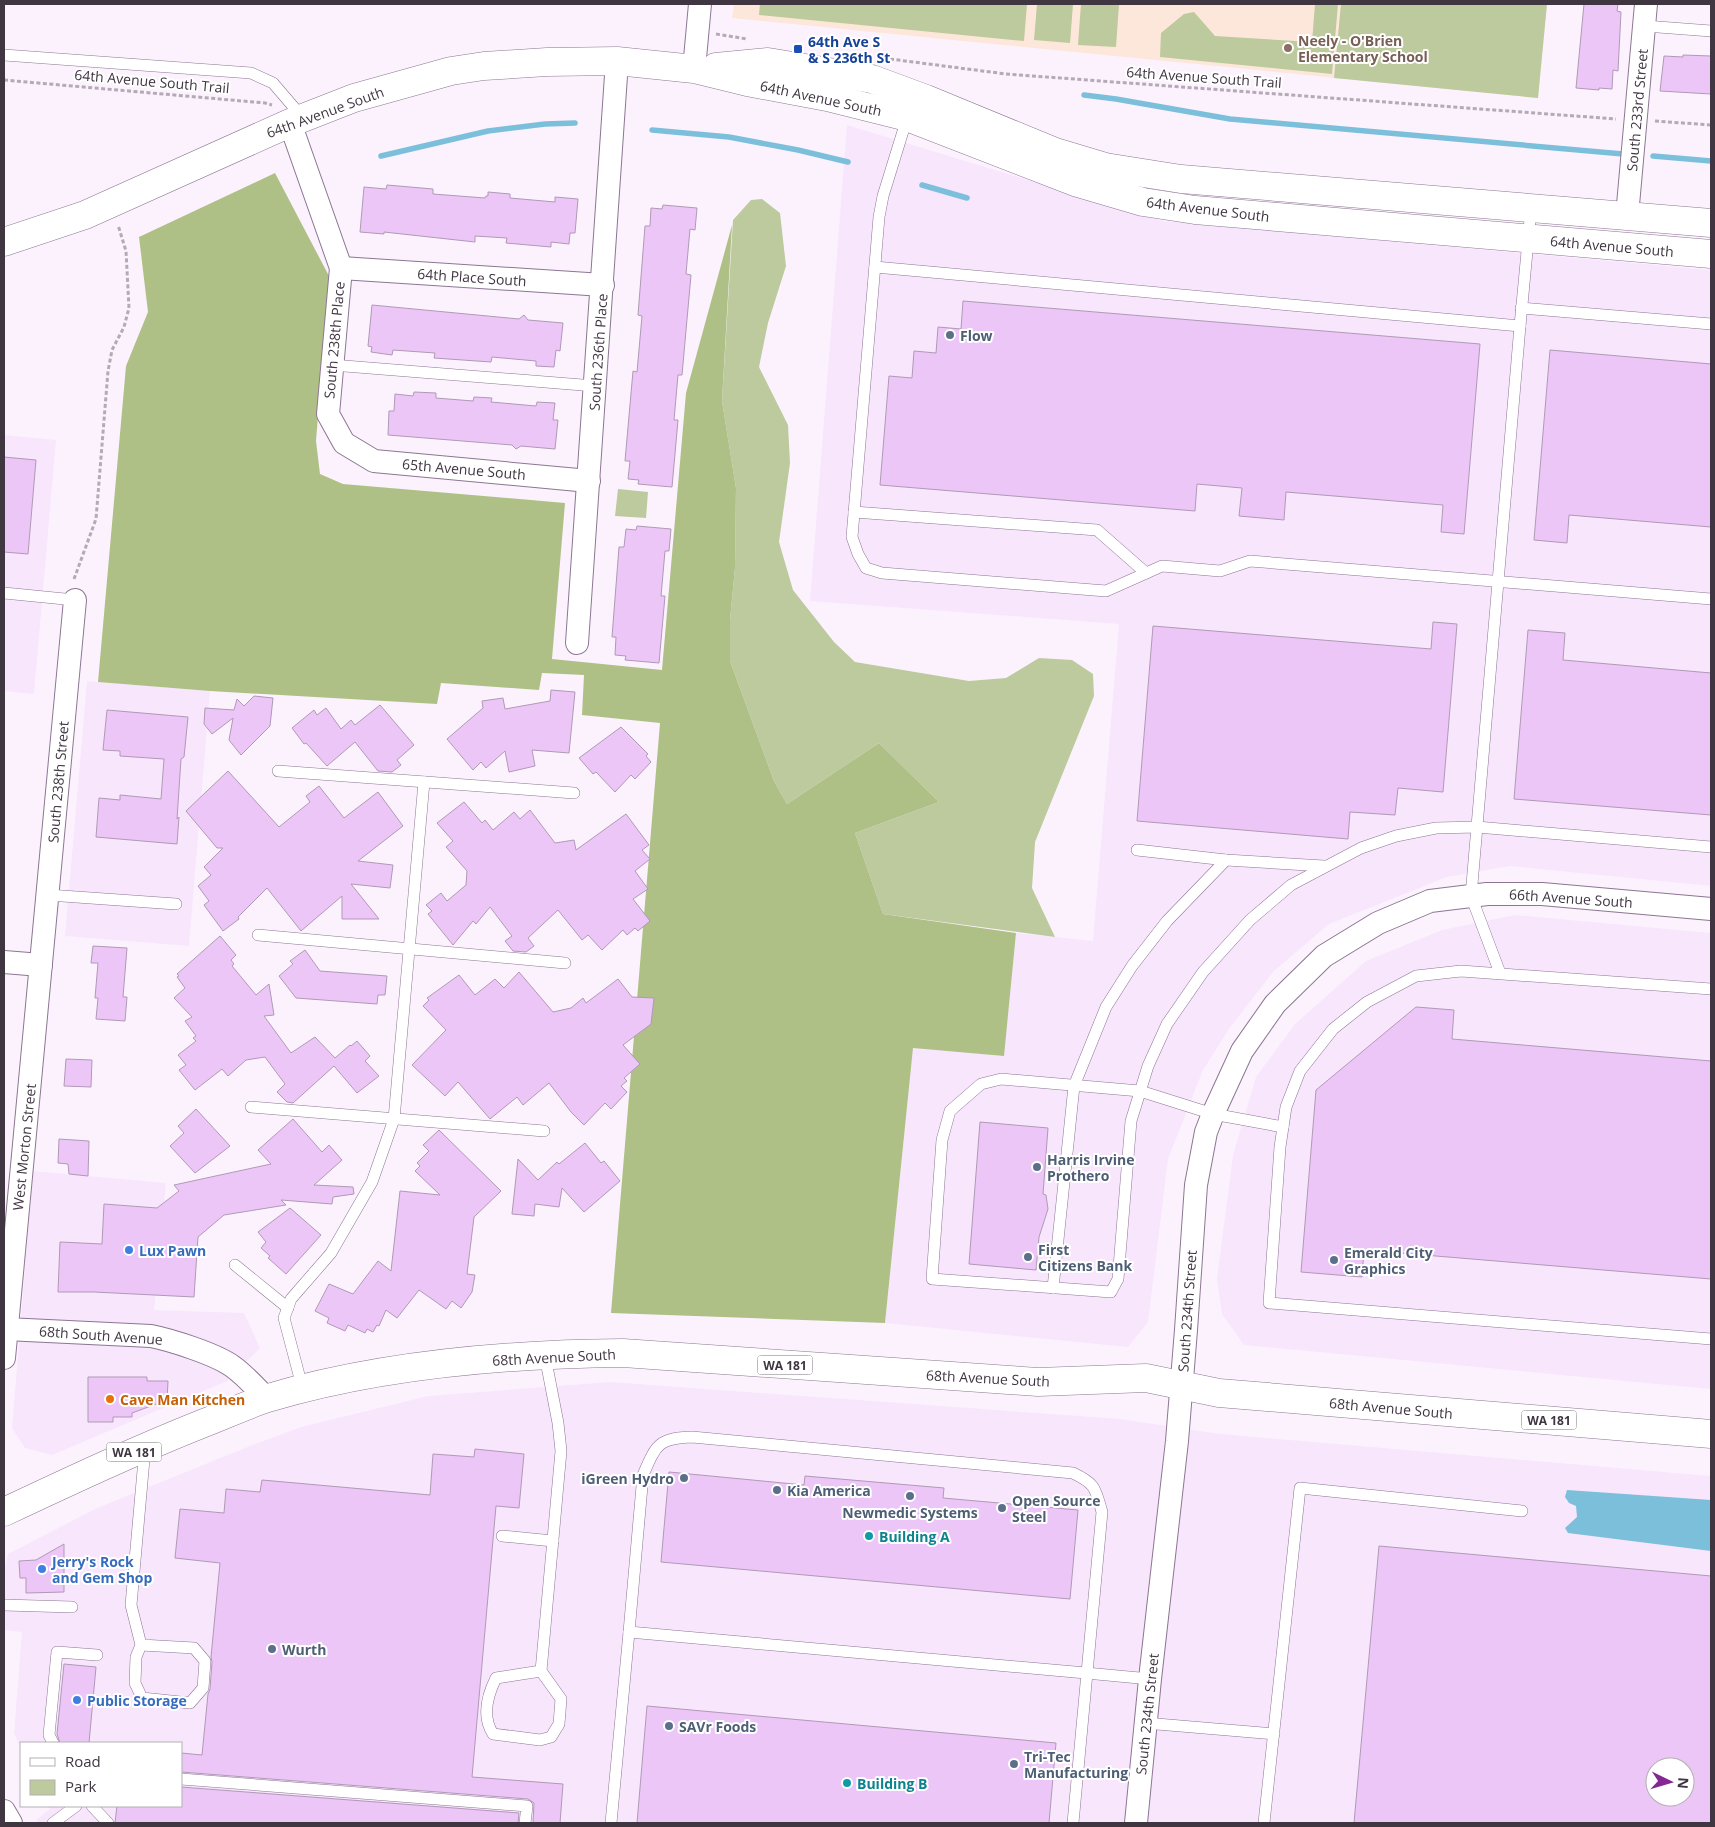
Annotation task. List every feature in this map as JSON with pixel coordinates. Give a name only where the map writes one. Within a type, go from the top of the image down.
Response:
[{"type":"street","points":[[694,69],[700,4]]},
{"type":"street","name":"South 233rd Street","points":[[1627,216],[1646,4]]},
{"type":"street","name":"64th Avenue South","points":[[4,242],[85,214],[296,120],[354,98],[451,71],[484,66],[617,61],[694,69],[747,82],[827,97],[911,106],[1105,168],[1181,179],[1711,223]]},
{"type":"street","name":"South 236th Place","points":[[577,643],[617,61]]},
{"type":"street","name":"64th Avenue South","points":[[911,106],[1075,182],[1143,202],[1195,210],[1711,254]]},
{"type":"street","name":"South 238th Place","points":[[296,120],[341,268],[328,414],[344,443]]},
{"type":"street","name":"64th Place South","points":[[341,268],[603,285]]},
{"type":"street","name":"65th Avenue South","points":[[344,443],[374,461],[589,481]]},
{"type":"street","name":"South 238th Street","points":[[42,964],[71,599]]},
{"type":"street","name":"66th Avenue South","points":[[1430,901],[1487,894],[1542,894],[1711,909]]},
{"type":"street","name":"South 234th Street","points":[[1136,1823],[1182,1385],[1196,1185],[1206,1132],[1212,1114],[1242,1051],[1275,1004],[1324,956],[1378,923],[1430,901]]},
{"type":"street","points":[[4,962],[42,964]]},
{"type":"street","name":"West Morton Street","points":[[6,1320],[42,964]]},
{"type":"street","points":[[4,1358],[6,1320]]},
{"type":"street","name":"68th South Avenue","points":[[6,1320],[164,1338],[206,1353],[232,1366],[267,1398]]},
{"type":"street","name":"68th Avenue South","points":[[267,1398],[371,1374],[445,1364],[545,1356],[623,1353],[1029,1382],[1146,1378],[1219,1393],[1711,1434]]},
{"type":"street","name":"WA 181","points":[[4,1512],[145,1446],[267,1398]]},
{"type":"street","points":[[4,1811],[11,1823]]},
{"type":"lane","points":[[1645,26],[1711,31]]},
{"type":"lane","points":[[4,55],[251,73],[273,83],[296,120]]},
{"type":"lane","points":[[911,106],[883,196],[879,217],[852,536],[858,554],[866,568],[882,573],[1106,591],[1162,566],[1220,571],[1250,561],[1711,599]]},
{"type":"lane","points":[[1500,974],[1471,896],[1531,208]]},
{"type":"lane","points":[[875,267],[1520,326]]},
{"type":"lane","points":[[1521,308],[1711,324]]},
{"type":"lane","points":[[332,364],[595,386]]},
{"type":"lane","points":[[854,512],[1098,530],[1146,573]]},
{"type":"lane","points":[[4,593],[71,599]]},
{"type":"lane","points":[[278,771],[574,793]]},
{"type":"lane","points":[[303,1390],[284,1318],[291,1298],[331,1254],[372,1182],[394,1119],[424,782]]},
{"type":"lane","points":[[1283,1127],[1212,1114],[1140,1091],[1001,1079],[981,1084],[950,1111],[942,1140],[932,1279],[1111,1292],[1118,1279],[1132,1121],[1140,1091],[1148,1066],[1167,1024],[1203,972],[1250,920],[1291,885],[1362,848],[1396,836],[1436,828],[1477,827],[1711,846]]},
{"type":"lane","points":[[1137,850],[1226,860],[1326,866]]},
{"type":"lane","points":[[1053,1288],[1074,1086],[1106,1007],[1132,966],[1167,921],[1226,860]]},
{"type":"lane","points":[[48,895],[176,904]]},
{"type":"lane","points":[[258,935],[565,963]]},
{"type":"lane","points":[[1711,989],[1461,971],[1416,976],[1367,1002],[1333,1029],[1300,1071],[1286,1106],[1280,1147],[1269,1304],[1711,1339]]},
{"type":"lane","points":[[251,1107],[544,1131]]},
{"type":"lane","points":[[235,1266],[288,1308]]},
{"type":"lane","points":[[541,1671],[496,1678],[489,1692],[487,1709],[489,1727],[493,1734],[540,1740],[551,1737],[559,1724],[561,1699],[541,1671],[561,1451],[558,1423],[545,1356]]},
{"type":"lane","points":[[611,1823],[643,1475],[651,1456],[662,1442],[673,1438],[712,1439],[1073,1473],[1088,1480],[1096,1492],[1102,1512],[1073,1823]]},
{"type":"lane","points":[[141,1645],[194,1648],[205,1661],[203,1688],[190,1703],[142,1698],[135,1683],[136,1657],[141,1645],[131,1604],[145,1446]]},
{"type":"lane","points":[[1264,1823],[1300,1488],[1522,1512]]},
{"type":"lane","points":[[502,1536],[553,1541]]},
{"type":"lane","points":[[4,1606],[72,1607]]},
{"type":"lane","points":[[629,1632],[1150,1679]]},
{"type":"lane","points":[[52,1742],[48,1736],[57,1652],[97,1656]]},
{"type":"lane","points":[[1145,1723],[1274,1734]]},
{"type":"lane","points":[[182,1779],[527,1806],[526,1823]]},
{"type":"lane","points":[[53,1823],[75,1807]]},
{"type":"lane","points":[[93,1807],[108,1823]]},
{"type":"path","points":[[698,32],[749,39]]},
{"type":"path","name":"64th Avenue South Trail","points":[[881,58],[1006,74],[1711,125]]},
{"type":"path","name":"64th Avenue South Trail","points":[[4,80],[265,103],[296,120]]},
{"type":"path","points":[[71,599],[96,519],[108,371],[112,350],[124,327],[129,308],[126,251],[110,203]]},
{"type":"shaded area","name":"Neely - O'Brien Elementary School","points":[[734,4],[1547,4],[1538,98],[732,18]]},
{"type":"shaded area","points":[[847,125],[1162,221],[1711,270],[1711,886],[1510,866],[1447,877],[1329,924],[1273,972],[1229,1029],[1203,1070],[1168,1159],[1148,1322],[1128,1347],[885,1323],[913,1047],[1003,1056],[1016,933],[1093,941],[1119,624],[810,601]]},
{"type":"shaded area","points":[[4,435],[56,440],[34,694],[4,691]]},
{"type":"shaded area","points":[[87,681],[210,691],[189,946],[65,936]]},
{"type":"shaded area","points":[[1515,915],[1711,933],[1711,1389],[1244,1345],[1222,1314],[1217,1279],[1233,1155],[1256,1077],[1295,1024],[1366,961],[1442,930]]},
{"type":"shaded area","points":[[33,1171],[166,1183],[154,1310],[244,1313],[260,1348],[227,1381],[52,1455],[25,1448],[12,1428]]},
{"type":"shaded area","points":[[610,1382],[1120,1419],[1220,1434],[1711,1476],[1711,1823],[38,1823],[36,1820],[50,1809],[49,1807],[182,1807],[182,1742],[20,1742],[20,1747],[14,1733],[22,1632],[4,1630],[4,1574],[8,1554],[97,1508],[301,1427],[428,1396]]},
{"type":"green space","points":[[760,4],[1027,4],[1024,41],[759,15]]},
{"type":"green space","points":[[1037,4],[1073,4],[1070,43],[1034,40]]},
{"type":"green space","points":[[1081,4],[1119,4],[1116,47],[1078,45]]},
{"type":"green space","points":[[1315,4],[1338,4],[1332,74],[1160,57],[1161,33],[1184,14],[1194,12],[1215,36],[1312,42]]},
{"type":"green space","points":[[1341,4],[1547,4],[1538,98],[1334,78]]},
{"type":"green space","points":[[275,173],[329,276],[316,441],[320,474],[343,484],[565,503],[552,659],[662,670],[686,393],[732,225],[722,401],[736,488],[735,568],[730,620],[730,661],[774,781],[787,804],[879,743],[939,802],[855,833],[883,914],[1016,933],[1004,1056],[913,1048],[885,1323],[611,1313],[660,723],[582,715],[584,675],[542,673],[539,690],[441,683],[437,704],[210,691],[98,682],[126,366],[148,312],[139,237]]},
{"type":"green space","points":[[762,199],[780,213],[786,266],[768,323],[759,367],[788,425],[790,463],[779,542],[793,590],[834,642],[855,662],[969,681],[1006,678],[1039,658],[1072,660],[1093,674],[1094,696],[1035,842],[1032,888],[1055,937],[883,914],[855,833],[939,802],[879,743],[787,804],[774,781],[730,661],[730,620],[735,568],[736,488],[722,401],[733,220],[751,200]]},
{"type":"green space","points":[[618,489],[648,492],[646,518],[615,516]]},
{"type":"water","points":[[1567,1490],[1711,1500],[1711,1551],[1568,1533],[1565,1528],[1577,1517],[1576,1506],[1569,1503],[1565,1497]]},
{"type":"building","points":[[1584,4],[1618,4],[1617,11],[1621,12],[1618,71],[1613,70],[1612,89],[1576,88]]},
{"type":"building","points":[[1683,55],[1711,56],[1711,94],[1660,91],[1664,56],[1683,57]]},
{"type":"building","points":[[387,185],[433,189],[433,194],[485,198],[488,196],[488,192],[510,194],[510,198],[555,202],[555,197],[578,199],[575,233],[570,233],[569,244],[551,242],[551,247],[506,243],[507,238],[475,236],[475,242],[384,232],[384,234],[360,232],[364,187],[386,189]]},
{"type":"building","points":[[663,205],[697,208],[695,230],[690,229],[686,274],[691,275],[682,375],[678,375],[674,420],[678,420],[672,487],[638,484],[639,480],[628,479],[630,461],[625,461],[633,371],[637,372],[642,316],[638,315],[645,226],[650,226],[651,208],[662,209]]},
{"type":"building","points":[[963,301],[1480,344],[1464,534],[1441,532],[1443,505],[1286,492],[1284,520],[1239,516],[1242,488],[1197,484],[1195,511],[880,485],[889,376],[912,378],[914,351],[936,353],[938,327],[961,329]]},
{"type":"building","points":[[372,305],[519,319],[524,315],[528,320],[563,323],[560,351],[556,350],[554,367],[536,366],[536,361],[492,357],[491,362],[434,358],[435,353],[393,350],[392,355],[371,352],[372,347],[368,346]]},
{"type":"building","points":[[1550,350],[1711,364],[1711,527],[1569,515],[1567,543],[1534,540]]},
{"type":"building","points":[[414,392],[436,393],[436,398],[473,401],[474,397],[492,398],[491,402],[536,406],[537,402],[555,403],[553,420],[558,420],[555,449],[521,446],[516,449],[512,445],[388,435],[389,411],[394,411],[395,394],[413,396]]},
{"type":"building","points":[[4,457],[36,460],[28,554],[4,552]]},
{"type":"building","points":[[637,526],[671,529],[669,551],[665,551],[661,596],[665,596],[659,663],[625,660],[626,656],[615,655],[616,637],[612,637],[619,547],[624,547],[626,529],[636,530]]},
{"type":"building","points":[[1433,622],[1457,624],[1443,792],[1398,788],[1395,815],[1350,812],[1348,839],[1137,821],[1153,626],[1431,649]]},
{"type":"building","points":[[1528,630],[1565,633],[1563,660],[1711,673],[1711,815],[1514,799]]},
{"type":"building","points":[[551,690],[575,692],[569,753],[532,750],[535,766],[509,772],[505,751],[486,768],[481,762],[473,770],[447,739],[483,708],[482,701],[503,698],[505,709],[550,701]]},
{"type":"building","points":[[254,696],[273,698],[270,726],[241,755],[229,740],[233,718],[212,734],[204,724],[205,708],[234,710],[237,699],[244,706]]},
{"type":"building","points":[[380,705],[414,745],[397,760],[401,765],[392,772],[378,771],[355,742],[327,766],[306,743],[304,744],[292,728],[314,710],[317,715],[326,708],[341,729],[351,720],[355,725]]},
{"type":"building","points":[[107,710],[188,717],[184,757],[181,759],[177,844],[96,837],[99,798],[120,800],[120,795],[161,799],[164,759],[120,756],[120,751],[103,750]]},
{"type":"building","points":[[621,727],[648,754],[646,756],[651,762],[635,779],[631,775],[615,792],[596,772],[593,774],[579,758]]},
{"type":"building","points":[[228,771],[279,827],[310,802],[306,796],[319,786],[344,818],[378,792],[403,826],[358,861],[393,865],[390,888],[351,884],[379,919],[342,919],[342,896],[301,931],[267,888],[238,917],[239,919],[223,931],[204,905],[209,901],[198,886],[211,875],[204,867],[223,848],[217,848],[186,811]]},
{"type":"building","points":[[464,802],[482,823],[485,820],[493,830],[514,812],[520,819],[530,810],[555,843],[574,840],[576,850],[626,814],[649,845],[642,850],[650,859],[635,871],[648,889],[633,899],[650,921],[638,931],[635,928],[627,935],[623,930],[602,950],[588,935],[582,940],[558,910],[528,938],[534,946],[526,952],[513,951],[505,941],[512,936],[490,907],[476,924],[473,921],[453,945],[428,914],[432,911],[426,905],[441,893],[447,901],[466,885],[467,871],[446,847],[453,841],[437,823]]},
{"type":"building","points":[[220,936],[236,955],[231,960],[234,964],[232,966],[256,995],[269,984],[274,1015],[264,1016],[291,1053],[315,1037],[335,1058],[357,1041],[370,1056],[365,1061],[379,1076],[357,1093],[334,1066],[293,1103],[287,1102],[277,1092],[285,1084],[265,1057],[246,1060],[228,1076],[222,1069],[195,1090],[179,1070],[186,1065],[178,1055],[196,1041],[193,1038],[196,1036],[185,1021],[192,1017],[174,998],[185,988],[177,974]]},
{"type":"building","points":[[93,946],[127,948],[123,997],[127,997],[125,1021],[96,1019],[98,998],[95,998],[98,963],[91,963]]},
{"type":"building","points":[[305,950],[320,971],[387,976],[385,995],[378,995],[377,1004],[296,998],[279,976],[293,964],[290,961]]},
{"type":"building","points":[[519,972],[553,1012],[571,1008],[583,998],[586,1003],[618,979],[632,997],[654,998],[651,1024],[623,1045],[640,1064],[624,1078],[627,1081],[621,1086],[627,1092],[611,1109],[605,1103],[584,1125],[571,1112],[549,1083],[523,1105],[517,1097],[490,1119],[458,1082],[445,1096],[412,1065],[446,1030],[423,1006],[429,1000],[427,998],[459,975],[475,995],[495,979],[504,988]]},
{"type":"building","points":[[1416,1007],[1454,1010],[1452,1039],[1711,1061],[1711,1279],[1364,1250],[1362,1277],[1301,1272],[1316,1090]]},
{"type":"building","points":[[66,1059],[92,1060],[91,1087],[64,1086]]},
{"type":"building","points":[[196,1109],[230,1146],[195,1173],[170,1146],[184,1133],[178,1126]]},
{"type":"building","points":[[293,1119],[322,1152],[329,1145],[342,1160],[314,1185],[353,1187],[354,1194],[333,1197],[332,1204],[281,1200],[286,1205],[224,1215],[198,1237],[194,1297],[58,1292],[60,1242],[102,1244],[104,1204],[157,1208],[179,1191],[174,1185],[271,1164],[258,1150]]},
{"type":"building","points":[[980,1122],[1048,1128],[1043,1194],[1046,1195],[1048,1209],[1039,1237],[1036,1270],[969,1264]]},
{"type":"building","points":[[439,1130],[501,1191],[474,1217],[467,1274],[475,1275],[472,1292],[461,1308],[452,1301],[446,1309],[419,1290],[397,1318],[386,1310],[379,1326],[377,1325],[373,1332],[367,1329],[365,1333],[348,1325],[345,1331],[327,1323],[329,1318],[315,1311],[329,1284],[353,1294],[378,1261],[391,1271],[400,1191],[440,1195],[415,1171],[420,1166],[417,1163],[429,1151],[423,1145]]},
{"type":"building","points":[[59,1139],[89,1141],[88,1176],[69,1174],[68,1164],[58,1163]]},
{"type":"building","points":[[585,1143],[601,1163],[604,1161],[620,1181],[584,1212],[562,1188],[559,1207],[535,1204],[534,1216],[512,1214],[518,1159],[538,1180],[557,1162],[559,1164]]},
{"type":"building","points":[[290,1208],[321,1235],[286,1274],[268,1258],[270,1256],[261,1248],[266,1242],[258,1232]]},
{"type":"building","name":"Cave Man Kitchen","points":[[88,1377],[147,1377],[147,1381],[168,1381],[167,1400],[132,1413],[132,1417],[113,1417],[113,1422],[88,1422]]},
{"type":"building","points":[[475,1449],[524,1454],[519,1508],[496,1506],[472,1777],[563,1784],[560,1823],[533,1823],[534,1803],[528,1799],[182,1772],[182,1753],[202,1755],[210,1689],[211,1657],[220,1563],[175,1558],[180,1509],[224,1513],[226,1489],[260,1492],[262,1480],[430,1495],[433,1454],[474,1457]]},
{"type":"building","name":"Building A","points":[[669,1472],[804,1485],[805,1476],[944,1488],[943,1498],[1078,1510],[1070,1599],[661,1562]]},
{"type":"building","name":"Jerry's Rock and Gem Shop","points":[[64,1544],[64,1592],[26,1593],[26,1578],[20,1578],[19,1561],[36,1560]]},
{"type":"building","points":[[1379,1546],[1711,1576],[1711,1823],[1354,1823]]},
{"type":"building","name":"Public Storage","points":[[64,1664],[96,1667],[89,1742],[60,1742],[57,1734]]},
{"type":"building","name":"Building B","points":[[647,1706],[1056,1743],[1049,1823],[637,1823]]},
{"type":"building","points":[[182,1787],[519,1813],[518,1823],[115,1823],[117,1807],[182,1807]]},
{"type":"waterway","points":[[1084,95],[1230,119],[1623,154]]},
{"type":"waterway","points":[[381,156],[488,131],[545,124],[575,123]]},
{"type":"waterway","points":[[652,130],[729,137],[848,162]]},
{"type":"waterway","points":[[1653,156],[1711,161]]},
{"type":"waterway","points":[[922,185],[967,198]]},
{"type":"place","name":"Neely - O'Brien Elementary School","points":[[1288,48]]},
{"type":"place","name":"64th Ave S & S 236th St","points":[[798,49]]},
{"type":"place","name":"Flow","points":[[950,335]]},
{"type":"place","name":"Harris Irvine Prothero","points":[[1037,1167]]},
{"type":"place","name":"Lux Pawn","points":[[129,1250]]},
{"type":"place","name":"First Citizens Bank","points":[[1028,1257]]},
{"type":"place","name":"Emerald City Graphics","points":[[1334,1260]]},
{"type":"place","name":"Cave Man Kitchen","points":[[110,1399]]},
{"type":"place","name":"iGreen Hydro","points":[[684,1478]]},
{"type":"place","name":"Kia America","points":[[777,1490]]},
{"type":"place","name":"Newmedic Systems","points":[[910,1496]]},
{"type":"place","name":"Open Source Steel","points":[[1002,1508]]},
{"type":"place","name":"Building A","points":[[869,1536]]},
{"type":"place","name":"Jerry's Rock and Gem Shop","points":[[42,1569]]},
{"type":"place","name":"Wurth","points":[[272,1649]]},
{"type":"place","name":"Public Storage","points":[[77,1700]]},
{"type":"place","name":"SAVr Foods","points":[[669,1726]]},
{"type":"place","name":"Tri-Tec Manufacturing","points":[[1014,1764]]},
{"type":"place","name":"Building B","points":[[847,1783]]}]
